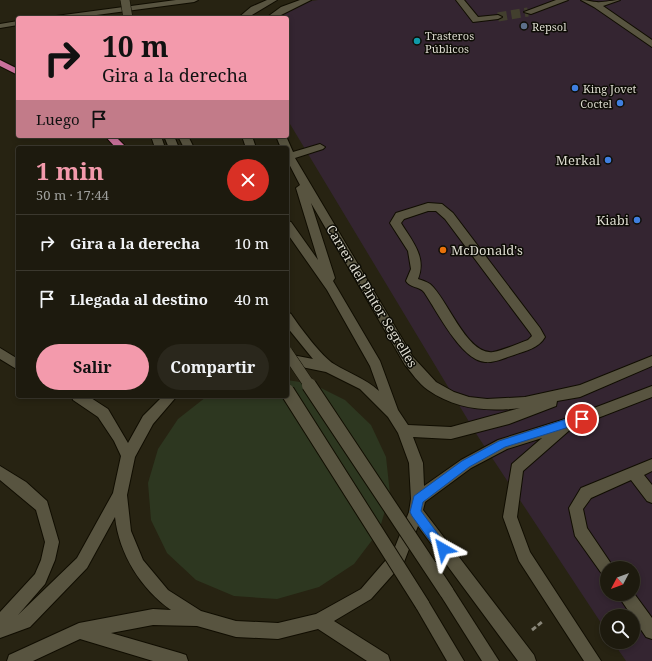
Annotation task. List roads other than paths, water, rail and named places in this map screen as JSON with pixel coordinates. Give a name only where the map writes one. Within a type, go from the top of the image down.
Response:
[{"type":"highway","points":[[0,63],[16,71]]},
{"type":"highway","points":[[112,138],[120,146]]},
{"type":"street","points":[[125,0],[128,16]]},
{"type":"street","points":[[71,16],[194,0]]},
{"type":"street","points":[[245,16],[254,9],[273,0]]},
{"type":"street","points":[[273,16],[284,9],[307,0]]},
{"type":"street","points":[[460,0],[476,20],[498,17]]},
{"type":"street","points":[[528,12],[564,0]]},
{"type":"street","points":[[585,0],[595,3],[652,44]]},
{"type":"street","points":[[595,3],[616,0]]},
{"type":"street","points":[[0,26],[16,23]]},
{"type":"street","points":[[289,151],[320,147]]},
{"type":"street","name":"Carrer del Pintor Segrelles","points":[[289,153],[295,167],[409,361],[431,385],[448,396],[477,405],[504,405],[583,390]]},
{"type":"street","points":[[295,167],[331,287]]},
{"type":"street","points":[[428,207],[438,207],[449,216],[539,337],[532,343],[493,357],[483,357],[472,352],[426,287],[412,281],[417,269],[413,251],[395,223],[400,216],[428,207]]},
{"type":"street","points":[[15,661],[79,631],[153,617],[197,618],[236,629],[278,631],[319,621],[366,594],[399,557],[417,506],[416,464],[404,431],[393,413],[376,365],[331,287],[289,228]]},
{"type":"street","points":[[289,320],[295,330],[328,367]]},
{"type":"street","points":[[0,353],[16,363]]},
{"type":"street","points":[[289,355],[491,661]]},
{"type":"street","points":[[289,358],[328,367],[364,385],[393,413]]},
{"type":"street","points":[[404,431],[451,433],[509,418],[652,362]]},
{"type":"street","points":[[417,506],[466,464],[502,444],[567,424],[652,391]]},
{"type":"street","points":[[289,394],[422,604],[456,661]]},
{"type":"street","points":[[81,398],[103,413],[119,437],[128,456]]},
{"type":"street","points":[[0,630],[24,621],[82,563],[120,495],[128,456],[148,420],[169,398]]},
{"type":"street","points":[[567,424],[517,468],[510,517],[524,556],[593,661]]},
{"type":"street","points":[[601,561],[580,531],[576,508],[586,493],[652,465]]},
{"type":"street","points":[[0,472],[21,487],[42,506],[52,542],[48,560],[40,579],[0,624]]},
{"type":"street","points":[[634,473],[652,496]]},
{"type":"street","points":[[120,495],[124,531],[138,565],[163,595],[197,618]]},
{"type":"street","points":[[417,506],[528,661]]},
{"type":"street","points":[[630,601],[652,631]]},
{"type":"street","points":[[319,621],[382,661]]},
{"type":"street","points":[[79,631],[180,661]]},
{"type":"tunnel","points":[[498,17],[528,12]]},
{"type":"place","name":"Repsol","points":[[524,26]]},
{"type":"place","name":"Trasteros Públicos","points":[[417,41]]},
{"type":"place","name":"King Jovet","points":[[575,88]]},
{"type":"place","name":"Coctel","points":[[620,103]]},
{"type":"place","name":"Merkal","points":[[608,160]]},
{"type":"place","name":"Kiabi","points":[[637,220]]},
{"type":"place","name":"McDonald's","points":[[443,250]]}]
